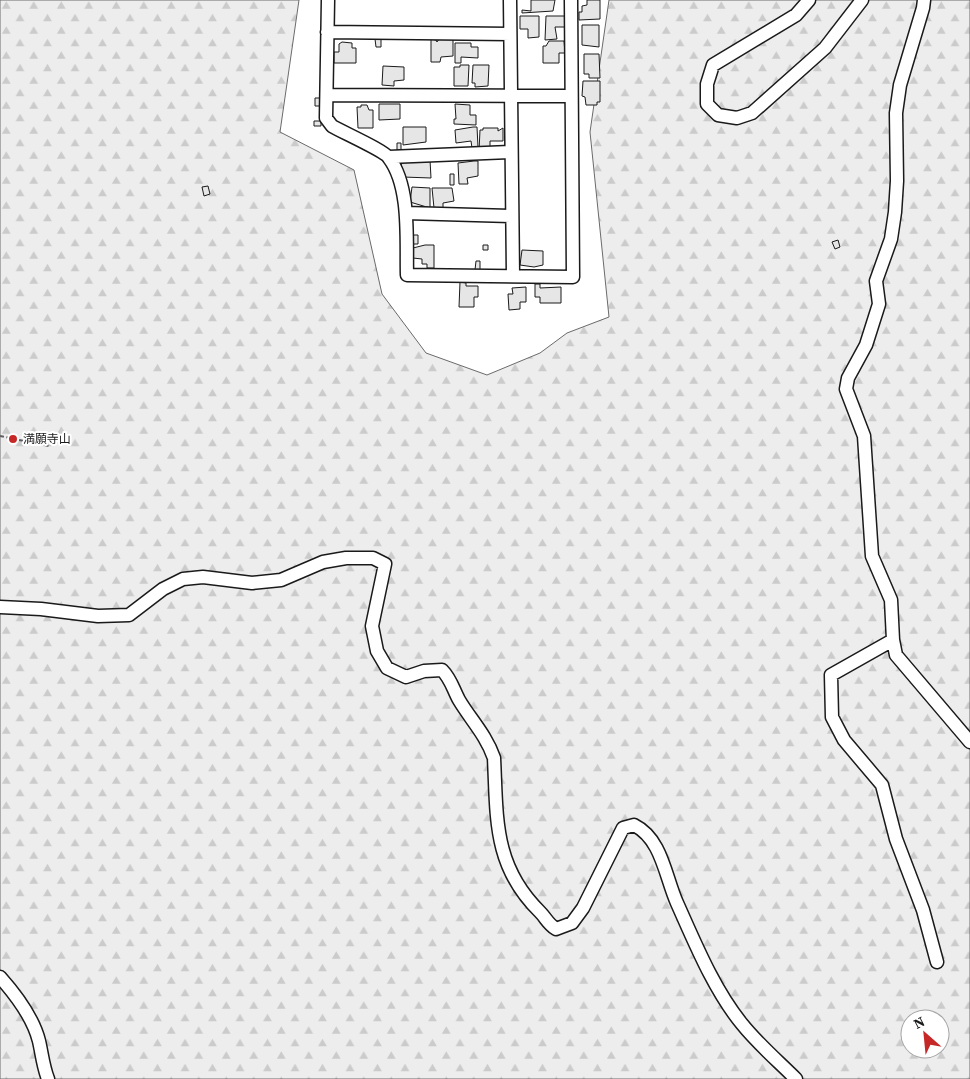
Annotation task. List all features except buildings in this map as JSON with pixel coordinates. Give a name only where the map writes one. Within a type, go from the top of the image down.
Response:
[{"type":"street","points":[[328,0],[328,95],[326,118],[332,126],[389,157],[510,152]]},
{"type":"street","points":[[510,0],[510,152],[513,276]]},
{"type":"street","points":[[389,157],[401,185],[406,212],[407,275],[573,277],[570,96],[571,0]]},
{"type":"street","points":[[810,0],[796,15],[713,65],[707,84],[708,104],[718,115],[737,118],[752,112],[825,48],[862,0]]},
{"type":"street","points":[[924,0],[900,85],[896,113],[898,181],[891,239],[876,281],[879,304],[866,345],[848,378],[846,389],[864,436],[872,556],[891,600],[893,640],[896,655],[970,742]]},
{"type":"street","points":[[327,32],[510,34]]},
{"type":"street","points":[[328,95],[570,96]]},
{"type":"street","points":[[406,212],[512,216]]},
{"type":"street","points":[[0,607],[41,609],[98,616],[129,615],[163,589],[183,579],[203,577],[252,583],[282,580],[323,562],[346,558],[373,558],[385,564],[372,626],[377,651],[391,672],[406,677],[424,671],[442,670],[450,679],[458,698],[480,729],[494,758],[498,835],[506,863],[536,909],[550,925],[556,928],[572,923],[583,908],[623,828],[634,825],[644,830],[649,834],[663,862],[671,890],[687,925],[720,990],[740,1023],[796,1079]]},
{"type":"street","points":[[893,640],[831,674],[832,718],[844,740],[882,785],[896,839],[923,910],[937,962]]},
{"type":"street","points":[[0,977],[19,999],[38,1039],[42,1065],[48,1079]]},
{"type":"path","points":[[0,436],[49,446]]},
{"type":"green space","points":[[0,0],[299,0],[280,132],[354,170],[382,294],[426,353],[487,375],[540,353],[567,333],[609,317],[590,132],[609,0],[970,0],[970,1079],[0,1079]]},
{"type":"place","name":"満願寺山","points":[[13,439]]}]
